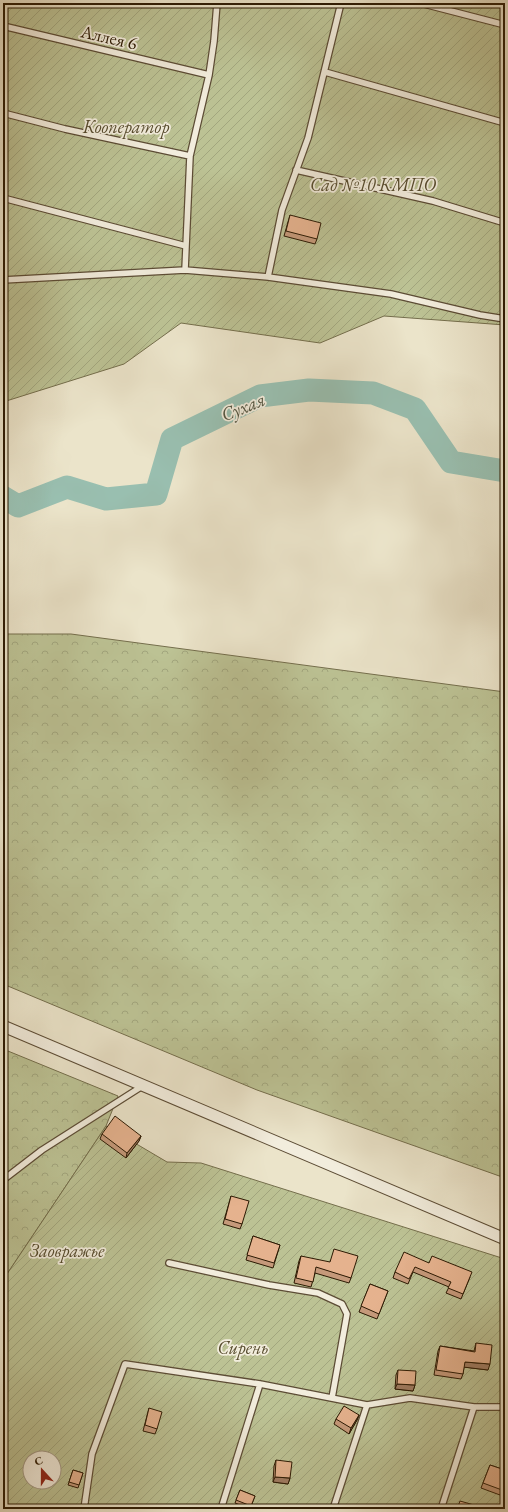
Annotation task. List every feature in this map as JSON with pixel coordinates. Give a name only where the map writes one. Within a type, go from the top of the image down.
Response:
[{"type":"street","points":[[3,1026],[505,1239]]},
{"type":"lane","points":[[185,270],[190,156],[209,75],[217,3]]},
{"type":"lane","points":[[268,277],[282,210],[308,138],[341,3]]},
{"type":"lane","points":[[420,3],[505,25]]},
{"type":"lane","name":"Аллея 6","points":[[3,26],[209,75]]},
{"type":"lane","points":[[324,72],[505,123]]},
{"type":"lane","points":[[3,114],[65,130],[190,156]]},
{"type":"lane","points":[[296,170],[433,202],[505,223]]},
{"type":"lane","points":[[3,198],[186,246]]},
{"type":"lane","points":[[3,280],[185,270],[268,277],[391,294],[480,315],[505,319]]},
{"type":"lane","points":[[3,1180],[42,1150],[144,1085]]},
{"type":"lane","points":[[169,1264],[269,1286],[318,1294],[342,1304],[347,1314],[332,1398]]},
{"type":"lane","points":[[84,1509],[92,1454],[125,1364],[260,1384],[367,1405],[410,1398],[474,1407],[505,1407]]},
{"type":"lane","points":[[221,1509],[260,1384]]},
{"type":"lane","points":[[333,1509],[367,1405]]},
{"type":"lane","points":[[441,1509],[474,1407]]},
{"type":"green space","name":"Сад №10 КМПО","points":[[3,3],[505,3],[505,325],[384,316],[320,343],[181,323],[124,364],[3,402]]},
{"type":"green space","points":[[3,634],[71,634],[505,692],[505,1178],[257,1090],[3,984]]},
{"type":"green space","points":[[3,1049],[118,1096],[106,1126],[3,1280]]},
{"type":"green space","name":"Сирень","points":[[106,1126],[167,1162],[201,1163],[505,1259],[505,1509],[3,1509],[3,1280]]},
{"type":"building","points":[[290,215],[321,223],[317,239],[286,231]]},
{"type":"building","points":[[115,1116],[141,1136],[127,1153],[102,1134]]},
{"type":"building","points":[[231,1196],[249,1201],[242,1224],[225,1219]]},
{"type":"building","points":[[253,1236],[280,1245],[274,1263],[247,1255]]},
{"type":"building","points":[[334,1249],[358,1256],[351,1278],[316,1267],[313,1282],[296,1278],[301,1256],[330,1262]]},
{"type":"building","points":[[404,1252],[429,1263],[432,1256],[472,1272],[463,1294],[448,1288],[451,1282],[415,1267],[409,1279],[395,1272]]},
{"type":"building","points":[[370,1284],[388,1291],[379,1314],[361,1306]]},
{"type":"building","points":[[476,1343],[492,1345],[490,1364],[465,1362],[463,1374],[436,1370],[440,1346],[475,1352]]},
{"type":"building","points":[[398,1370],[416,1371],[415,1385],[397,1384]]},
{"type":"building","points":[[344,1406],[359,1415],[351,1428],[336,1419]]},
{"type":"building","points":[[149,1408],[162,1412],[157,1429],[145,1425]]},
{"type":"building","points":[[276,1460],[292,1462],[290,1478],[275,1477]]},
{"type":"building","points":[[490,1465],[505,1470],[505,1488],[503,1487],[502,1490],[483,1483]]},
{"type":"building","points":[[73,1470],[83,1473],[79,1485],[69,1482]]},
{"type":"building","points":[[240,1490],[255,1496],[251,1506],[236,1500]]},
{"type":"building","points":[[460,1501],[474,1505],[473,1509],[457,1509]]},
{"type":"waterway","name":"Сухая","points":[[3,497],[18,506],[67,487],[106,499],[156,494],[172,439],[260,396],[309,390],[373,393],[415,409],[451,462],[505,471]]},
{"type":"park label","name":"Кооператор","points":[[126,126]]},
{"type":"park label","name":"Заовражье","points":[[67,1250]]}]
